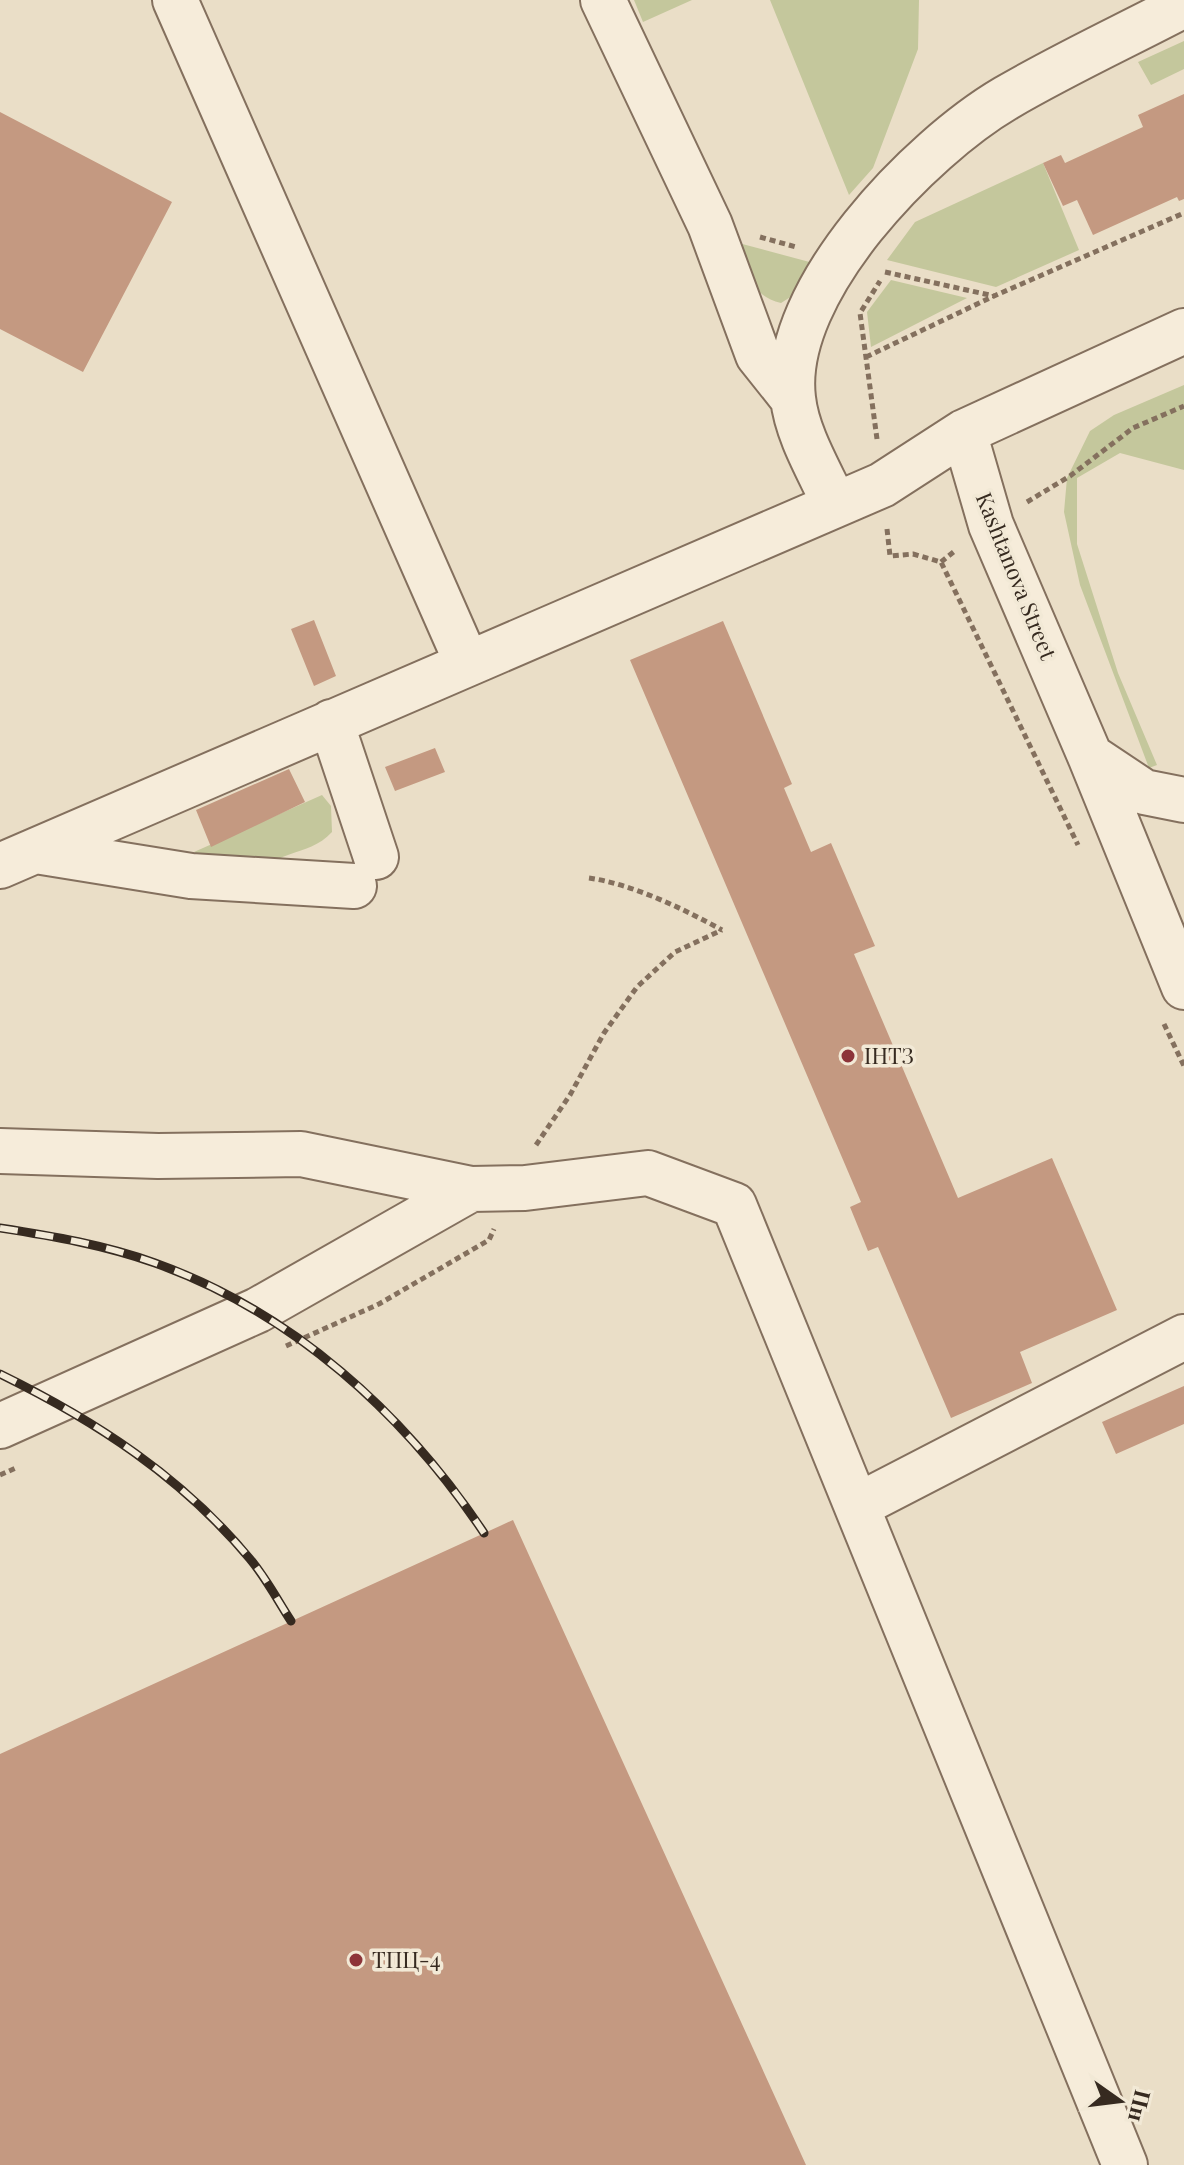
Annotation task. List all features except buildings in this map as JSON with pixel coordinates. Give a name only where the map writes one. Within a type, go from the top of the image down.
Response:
[{"type":"street","points":[[175,0],[467,663]]},
{"type":"street","points":[[603,0],[710,225],[758,355],[793,399]]},
{"type":"street","points":[[835,505],[805,440],[793,399],[793,361],[812,304],[839,258],[881,204],[947,138],[1005,98],[1184,5]]},
{"type":"street","points":[[18,859],[882,485],[964,432],[1184,331]]},
{"type":"street","name":"Kashtanova Street","points":[[964,432],[991,525],[1090,756],[1174,1005]]},
{"type":"street","points":[[18,859],[191,876],[365,871],[331,722]]},
{"type":"street","points":[[1090,756],[1144,792],[1184,800]]},
{"type":"street","points":[[0,1151],[158,1156],[301,1154],[471,1189],[525,1188],[648,1173],[734,1205],[1125,2165]]},
{"type":"street","points":[[0,1426],[258,1310],[471,1189]]},
{"type":"street","points":[[857,1506],[1184,1337]]},
{"type":"path","points":[[866,357],[994,296],[1184,213]]},
{"type":"path","points":[[879,450],[860,313],[886,270],[994,296]]},
{"type":"path","points":[[941,562],[991,525],[1070,476],[1133,428],[1184,406]]},
{"type":"path","points":[[890,556],[913,554],[941,562],[1080,850]]},
{"type":"path","points":[[530,1154],[570,1095],[604,1033],[637,987],[675,952],[722,930],[680,907],[612,881],[589,878]]},
{"type":"path","points":[[1174,1005],[1184,1066]]},
{"type":"green space","points":[[634,0],[692,0],[643,22]]},
{"type":"green space","points":[[770,0],[919,0],[918,49],[873,168],[849,195]]},
{"type":"green space","points":[[1184,41],[1184,69],[1151,85],[1138,62]]},
{"type":"green space","points":[[1043,163],[1079,250],[996,287],[887,260],[915,222]]},
{"type":"green space","points":[[731,241],[817,264],[792,296],[781,303],[755,287]]},
{"type":"green space","points":[[891,280],[967,298],[871,347],[867,312]]},
{"type":"green space","points":[[1184,385],[1184,470],[1120,453],[1077,478],[1077,544],[1118,673],[1157,765],[1149,768],[1080,585],[1064,512],[1067,478],[1090,431],[1114,415]]},
{"type":"green space","points":[[322,795],[331,806],[332,832],[312,846],[263,863],[240,867],[217,864],[194,852]]},
{"type":"railway","points":[[0,1228],[78,1242],[155,1263],[253,1309],[341,1371],[381,1408],[453,1489],[484,1533]]},
{"type":"railway","points":[[0,1374],[70,1411],[136,1453],[196,1502],[250,1559],[291,1621]]},
{"type":"place","name":"ІНТЗ","points":[[848,1056]]},
{"type":"place","name":"ТПЦ-4","points":[[356,1960]]}]
